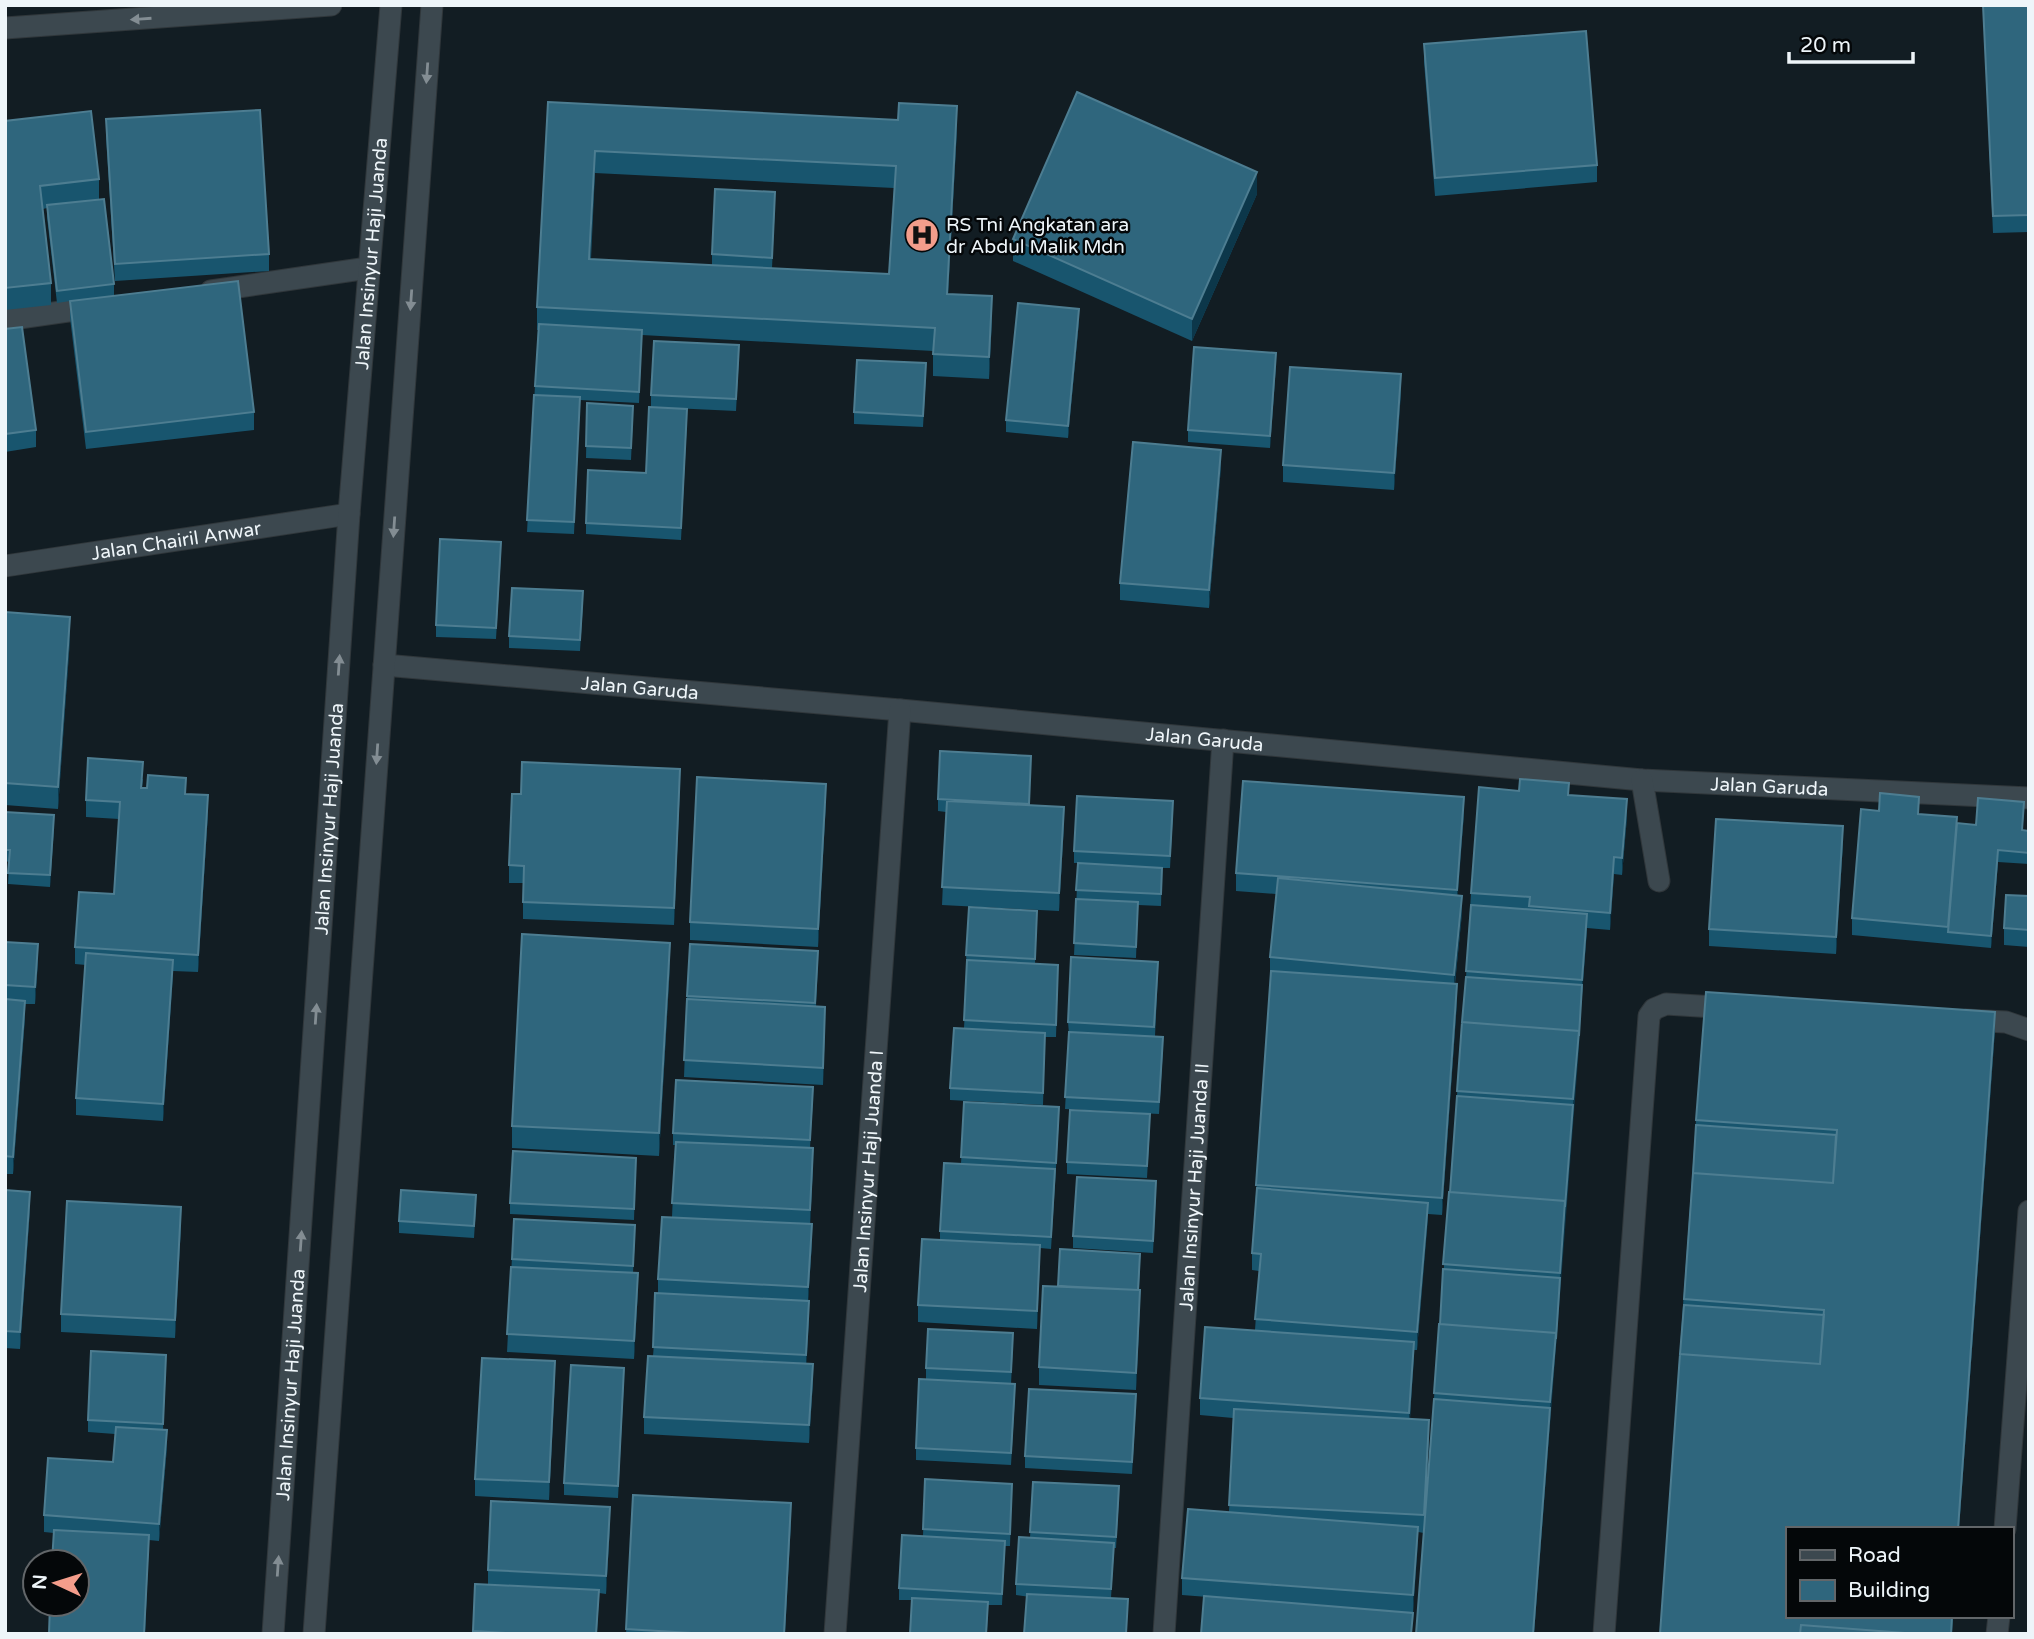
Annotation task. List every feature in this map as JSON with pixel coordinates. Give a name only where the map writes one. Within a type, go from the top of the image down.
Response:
[{"type":"street","points":[[5,28],[331,5]]},
{"type":"street","name":"Jalan Insinyur Haji Juanda","points":[[273,1634],[349,514],[391,5]]},
{"type":"street","points":[[314,1634],[432,5]]},
{"type":"street","points":[[194,293],[368,268]]},
{"type":"street","points":[[5,320],[113,305]]},
{"type":"street","name":"Jalan Chairil Anwar","points":[[5,566],[89,551],[349,514]]},
{"type":"street","name":"Jalan Garuda","points":[[384,665],[900,710],[1642,780],[2029,798]]},
{"type":"street","name":"Jalan Insinyur Haji Juanda I","points":[[835,1634],[900,710]]},
{"type":"street","name":"Jalan Insinyur Haji Juanda II","points":[[1164,1634],[1223,740]]},
{"type":"street","points":[[1642,780],[1659,881]]},
{"type":"street","points":[[1604,1634],[1649,1016],[1654,1009],[1666,1004],[1747,1009]]},
{"type":"street","points":[[1952,1019],[2006,1022],[2029,1030]]},
{"type":"street","points":[[2005,1527],[2029,1211]]},
{"type":"building","points":[[1983,5],[2029,5],[2029,215],[1993,216]]},
{"type":"building","points":[[1586,31],[1597,165],[1435,178],[1424,44]]},
{"type":"building","points":[[1077,92],[1257,172],[1192,319],[1013,239]]},
{"type":"building","name":"RS Tni Angkatan ara dr Abdul Malik Mdn","points":[[548,102],[898,120],[899,103],[957,106],[947,294],[992,296],[989,357],[933,354],[935,328],[537,307]],"holes":[[[595,151],[896,166],[889,274],[589,259]]]},
{"type":"building","points":[[260,110],[269,254],[115,264],[106,119]]},
{"type":"building","points":[[91,111],[99,179],[40,186],[51,283],[5,288],[5,121]]},
{"type":"building","points":[[715,189],[775,192],[772,258],[712,254]]},
{"type":"building","points":[[104,199],[114,284],[57,291],[47,205]]},
{"type":"building","points":[[238,281],[254,412],[86,432],[70,301]]},
{"type":"building","points":[[1018,303],[1079,309],[1068,426],[1006,420]]},
{"type":"building","points":[[539,324],[642,330],[639,392],[535,386]]},
{"type":"building","points":[[22,327],[36,430],[5,434],[5,329]]},
{"type":"building","points":[[654,341],[739,345],[736,399],[651,395]]},
{"type":"building","points":[[1194,347],[1276,353],[1270,436],[1188,430]]},
{"type":"building","points":[[857,360],[926,363],[923,416],[854,412]]},
{"type":"building","points":[[1290,367],[1401,374],[1394,473],[1283,465]]},
{"type":"building","points":[[534,395],[580,397],[574,522],[527,520]]},
{"type":"building","points":[[587,403],[633,406],[631,448],[586,446]]},
{"type":"building","points":[[649,407],[687,409],[681,528],[586,523],[588,470],[646,473]]},
{"type":"building","points":[[1133,442],[1221,450],[1209,590],[1120,583]]},
{"type":"building","points":[[440,539],[501,542],[496,628],[436,625]]},
{"type":"building","points":[[512,588],[583,591],[580,640],[509,636]]},
{"type":"building","points":[[5,612],[70,617],[58,787],[5,783]]},
{"type":"building","points":[[940,751],[1031,756],[1029,804],[938,799]]},
{"type":"building","points":[[88,758],[143,762],[141,788],[147,788],[148,775],[186,778],[185,794],[208,795],[198,955],[75,947],[79,892],[114,894],[120,802],[86,800]]},
{"type":"building","points":[[522,762],[680,769],[674,908],[523,902],[524,866],[509,865],[512,794],[521,794]]},
{"type":"building","points":[[697,777],[826,784],[818,929],[690,922]]},
{"type":"building","points":[[1520,779],[1569,783],[1568,795],[1627,799],[1622,858],[1614,857],[1610,913],[1529,906],[1530,897],[1471,893],[1479,787],[1519,791]]},
{"type":"building","points":[[1243,781],[1464,797],[1457,890],[1236,873]]},
{"type":"building","points":[[1880,793],[1919,797],[1918,814],[1957,817],[1948,927],[1852,918],[1861,809],[1879,811]]},
{"type":"building","points":[[1077,796],[1173,801],[1170,856],[1074,851]]},
{"type":"building","points":[[1978,798],[2024,802],[2022,830],[2029,831],[2029,853],[1998,850],[1991,936],[1948,932],[1957,823],[1976,825]]},
{"type":"building","points":[[947,801],[1064,807],[1059,893],[942,887]]},
{"type":"building","points":[[5,812],[54,815],[50,875],[8,873],[10,850],[5,850]]},
{"type":"building","points":[[1716,819],[1843,826],[1836,937],[1709,929]]},
{"type":"building","points":[[1078,863],[1162,868],[1161,894],[1076,890]]},
{"type":"building","points":[[1278,878],[1462,896],[1454,975],[1270,957]]},
{"type":"building","points":[[2006,895],[2029,896],[2029,930],[2004,928]]},
{"type":"building","points":[[1076,899],[1138,902],[1136,947],[1074,943]]},
{"type":"building","points":[[1471,905],[1587,914],[1582,980],[1466,971]]},
{"type":"building","points":[[969,907],[1037,911],[1035,959],[966,955]]},
{"type":"building","points":[[522,934],[670,943],[659,1133],[512,1126]]},
{"type":"building","points":[[5,942],[38,944],[35,987],[5,985]]},
{"type":"building","points":[[690,944],[818,951],[815,1003],[687,996]]},
{"type":"building","points":[[86,953],[173,960],[163,1104],[76,1098]]},
{"type":"building","points":[[1071,957],[1158,962],[1154,1027],[1068,1022]]},
{"type":"building","points":[[967,960],[1058,965],[1056,1025],[964,1020]]},
{"type":"building","points":[[1271,971],[1457,984],[1442,1198],[1256,1185]]},
{"type":"building","points":[[1466,977],[1582,985],[1579,1036],[1579,1031],[1462,1022]]},
{"type":"building","points":[[1706,992],[1995,1012],[1958,1527],[1786,1527],[1786,1618],[1952,1618],[1951,1634],[1801,1625],[1800,1634],[1660,1634],[1680,1354],[1820,1364],[1824,1310],[1684,1299],[1693,1173],[1833,1183],[1837,1130],[1696,1120]]},
{"type":"building","points":[[5,999],[25,1001],[13,1157],[5,1156]]},
{"type":"building","points":[[687,999],[825,1007],[823,1068],[684,1060]]},
{"type":"building","points":[[1462,1022],[1579,1031],[1573,1099],[1457,1091]]},
{"type":"building","points":[[954,1028],[1045,1033],[1043,1093],[950,1088]]},
{"type":"building","points":[[1069,1032],[1163,1037],[1159,1102],[1065,1097]]},
{"type":"building","points":[[676,1080],[813,1087],[810,1140],[673,1133]]},
{"type":"building","points":[[1457,1096],[1573,1105],[1565,1207],[1565,1201],[1450,1192]]},
{"type":"building","points":[[964,1102],[1059,1107],[1056,1163],[961,1157]]},
{"type":"building","points":[[1070,1110],[1150,1114],[1147,1166],[1067,1162]]},
{"type":"building","points":[[1696,1125],[1836,1135],[1833,1183],[1693,1173]]},
{"type":"building","points":[[676,1142],[813,1148],[810,1210],[672,1203]]},
{"type":"building","points":[[513,1151],[636,1158],[634,1209],[510,1203]]},
{"type":"building","points":[[944,1163],[1055,1169],[1051,1237],[940,1231]]},
{"type":"building","points":[[1077,1177],[1156,1181],[1153,1241],[1073,1236]]},
{"type":"building","points":[[1257,1188],[1428,1203],[1417,1332],[1255,1319],[1261,1254],[1252,1253]]},
{"type":"building","points":[[5,1190],[30,1192],[20,1332],[5,1331]]},
{"type":"building","points":[[401,1190],[476,1195],[474,1226],[399,1221]]},
{"type":"building","points":[[1449,1192],[1565,1201],[1560,1273],[1443,1264]]},
{"type":"building","points":[[67,1201],[181,1207],[175,1320],[61,1314]]},
{"type":"building","points":[[662,1217],[812,1224],[808,1287],[658,1279]]},
{"type":"building","points":[[514,1219],[635,1225],[633,1266],[512,1259]]},
{"type":"building","points":[[922,1239],[1040,1245],[1037,1311],[918,1305]]},
{"type":"building","points":[[1060,1249],[1140,1254],[1138,1290],[1058,1286]]},
{"type":"building","points":[[511,1267],[638,1273],[634,1341],[507,1334]]},
{"type":"building","points":[[1443,1269],[1560,1278],[1556,1339],[1556,1333],[1440,1324]]},
{"type":"building","points":[[1043,1286],[1140,1290],[1136,1373],[1039,1367]]},
{"type":"building","points":[[655,1293],[809,1301],[806,1355],[653,1347]]},
{"type":"building","points":[[1684,1305],[1824,1315],[1820,1364],[1680,1354]]},
{"type":"building","points":[[1439,1324],[1556,1333],[1550,1402],[1434,1393]]},
{"type":"building","points":[[1205,1327],[1414,1342],[1409,1413],[1200,1398]]},
{"type":"building","points":[[928,1329],[1013,1333],[1011,1372],[926,1368]]},
{"type":"building","points":[[91,1351],[166,1355],[163,1424],[88,1420]]},
{"type":"building","points":[[648,1356],[813,1364],[809,1425],[644,1417]]},
{"type":"building","points":[[482,1358],[555,1361],[549,1482],[475,1479]]},
{"type":"building","points":[[571,1365],[624,1368],[618,1486],[564,1483]]},
{"type":"building","points":[[919,1379],[1015,1384],[1011,1453],[916,1448]]},
{"type":"building","points":[[1029,1389],[1136,1394],[1132,1462],[1025,1456]]},
{"type":"building","points":[[1434,1399],[1550,1408],[1533,1634],[1416,1634]]},
{"type":"building","points":[[1234,1409],[1429,1420],[1424,1515],[1229,1505]]},
{"type":"building","points":[[116,1427],[167,1430],[159,1524],[44,1515],[48,1458],[113,1462]]},
{"type":"building","points":[[925,1479],[1012,1484],[1010,1534],[923,1529]]},
{"type":"building","points":[[1033,1482],[1119,1486],[1116,1537],[1030,1532]]},
{"type":"building","points":[[633,1495],[791,1503],[784,1634],[708,1634],[626,1629]]},
{"type":"building","points":[[491,1501],[610,1507],[606,1576],[488,1570]]},
{"type":"building","points":[[1188,1509],[1418,1527],[1413,1595],[1182,1578]]},
{"type":"building","points":[[54,1530],[149,1535],[144,1634],[49,1634],[50,1618],[91,1618],[91,1548],[53,1548]]},
{"type":"building","points":[[902,1535],[1005,1541],[1002,1594],[899,1588]]},
{"type":"building","points":[[1019,1537],[1114,1543],[1111,1589],[1016,1584]]},
{"type":"building","points":[[475,1584],[599,1590],[596,1634],[473,1631]]},
{"type":"building","points":[[1027,1594],[1128,1599],[1126,1634],[1024,1634]]},
{"type":"building","points":[[1204,1596],[1413,1613],[1411,1634],[1201,1634]]},
{"type":"building","points":[[912,1598],[988,1602],[986,1634],[910,1634]]},
{"type":"building","points":[[1801,1625],[1918,1634],[1800,1634]]},
{"type":"place","name":"RS Tni Angkatan ara dr Abdul Malik Mdn","points":[[922,235]]}]
